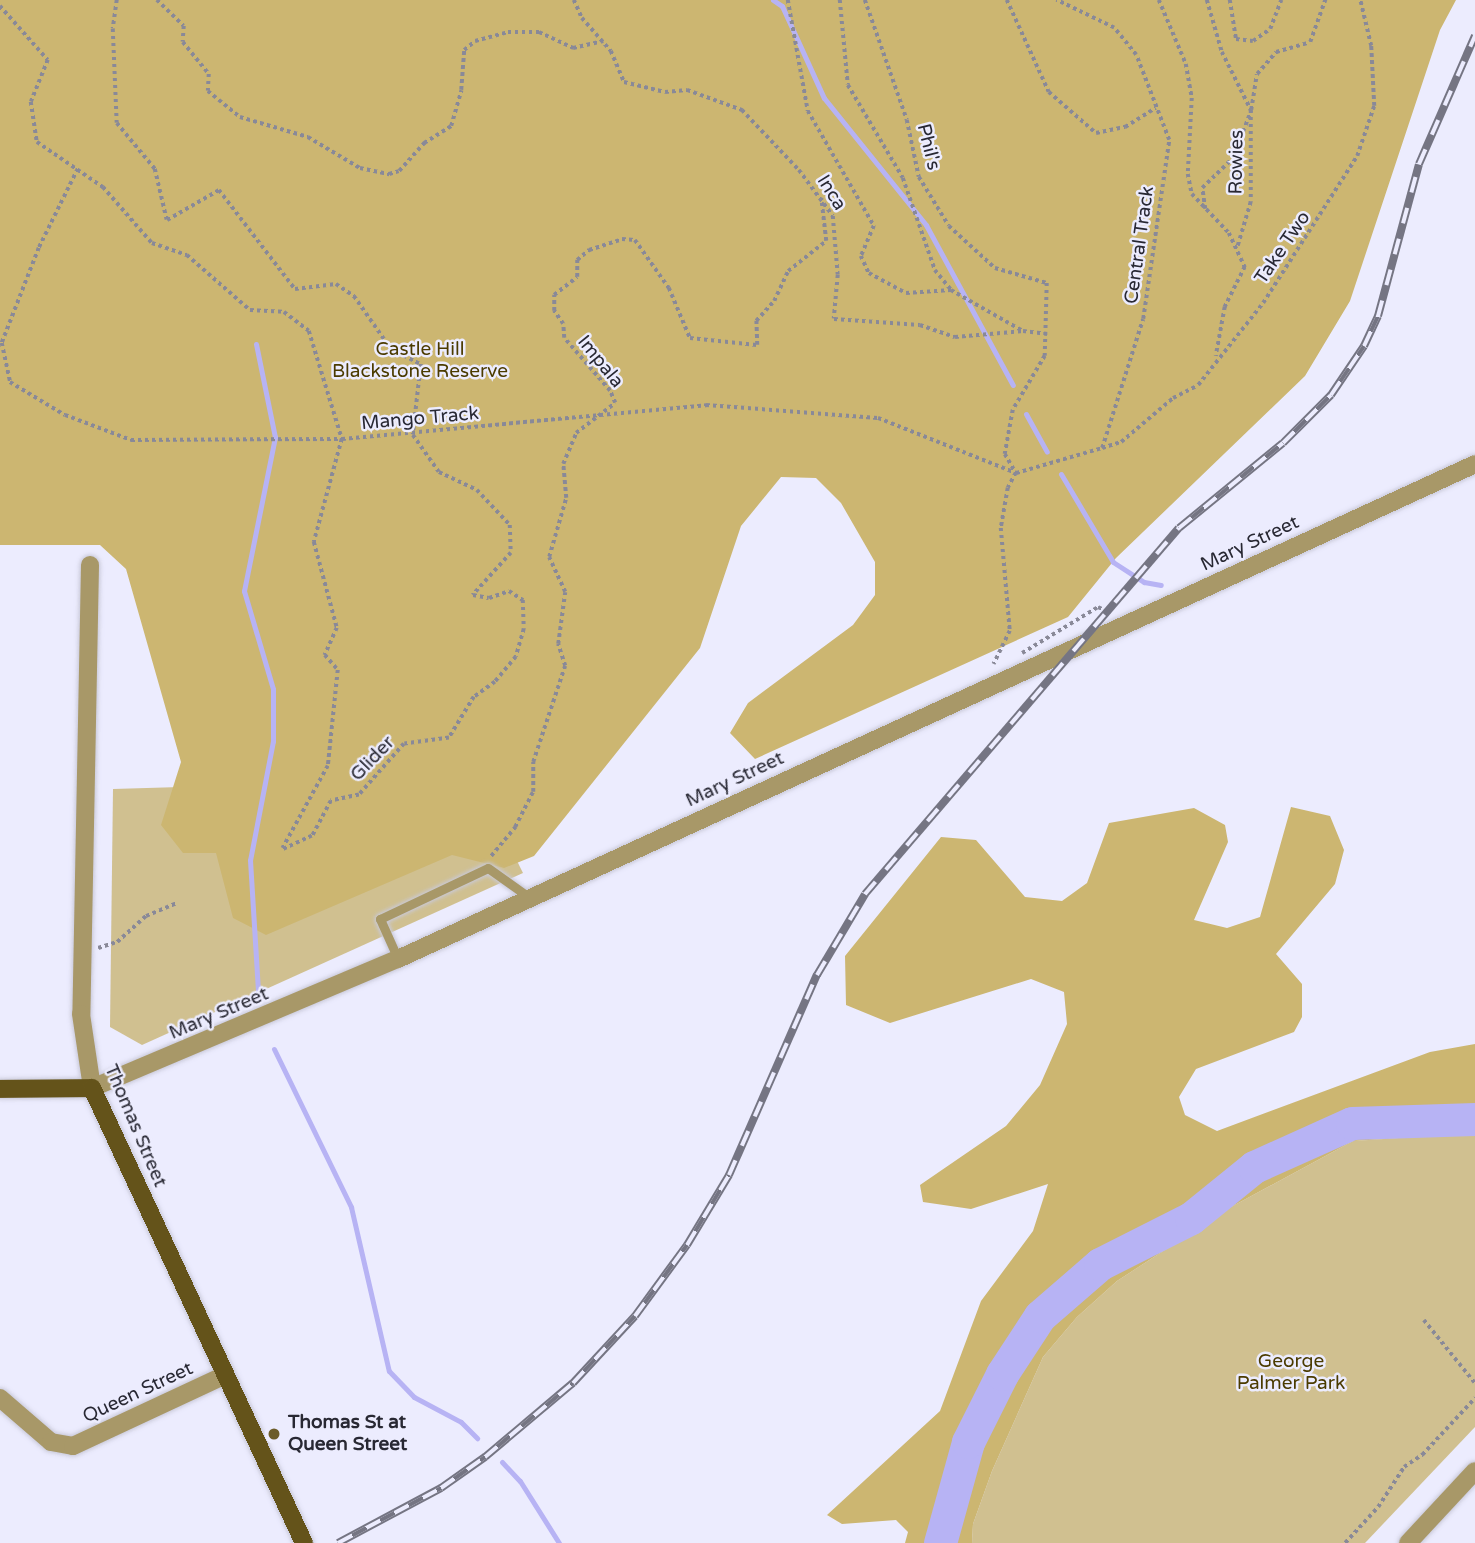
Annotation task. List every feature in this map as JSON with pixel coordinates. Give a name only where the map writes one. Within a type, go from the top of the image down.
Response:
[{"type":"main road","name":"Mary Street","points":[[0,1089],[92,1088]]},
{"type":"main road","name":"Thomas Street","points":[[92,1088],[304,1543]]},
{"type":"street","name":"Mary Street","points":[[92,1088],[398,959],[1475,464]]},
{"type":"street","name":"Thomas Street","points":[[90,565],[82,1037],[92,1088]]},
{"type":"street","name":"Queen Street","points":[[0,1398],[51,1442],[73,1446],[225,1375]]},
{"type":"street","points":[[1408,1543],[1475,1471]]},
{"type":"lane","points":[[398,959],[380,919],[488,868],[530,898]]},
{"type":"path","points":[[117,0],[113,29],[117,123],[155,169],[167,220],[219,191],[295,289],[336,284],[354,296],[391,349],[421,364],[414,435]]},
{"type":"path","points":[[157,0],[184,26],[183,42],[209,74],[208,91],[240,117],[309,136],[360,168],[389,174],[398,171],[424,143],[451,126],[461,90],[464,50],[475,41],[508,32],[538,32],[573,48],[603,41]]},
{"type":"path","name":"Inca","points":[[574,0],[582,18],[603,41],[624,82],[665,92],[687,90],[742,110],[766,132],[821,198],[833,216],[838,275],[834,319],[919,325],[956,337],[1023,331],[1048,334]]},
{"type":"path","points":[[788,0],[808,111],[874,226],[861,256],[869,273],[906,293],[951,290]]},
{"type":"path","points":[[840,0],[848,85],[903,178],[936,270],[951,290],[1023,331]]},
{"type":"path","name":"Phil's","points":[[865,0],[907,120],[919,177],[949,226],[995,268],[1047,283],[1048,334]]},
{"type":"path","points":[[1007,0],[1049,92],[1096,133],[1125,127],[1155,108]]},
{"type":"path","name":"Central Track","points":[[1056,0],[1114,28],[1136,55],[1168,140],[1143,319],[1102,447]]},
{"type":"path","points":[[1159,0],[1186,64],[1192,98],[1188,174],[1192,194],[1238,247]]},
{"type":"path","name":"Rowies","points":[[1208,0],[1222,52],[1251,110],[1251,202],[1238,247],[1245,267],[1225,307],[1216,359]]},
{"type":"path","points":[[1230,0],[1236,39],[1253,41],[1270,29],[1281,0]]},
{"type":"path","points":[[1205,210],[1202,188],[1233,158],[1251,110],[1257,74],[1276,52],[1310,42],[1325,0]]},
{"type":"path","name":"Take Two","points":[[1102,447],[1121,442],[1173,398],[1198,385],[1216,359],[1264,303],[1357,156],[1374,106],[1371,46],[1360,0]]},
{"type":"path","name":"Mango Track","points":[[0,6],[48,60],[31,102],[37,142],[103,187],[152,243],[187,255],[250,310],[284,312],[309,331],[342,439],[414,435],[706,405],[878,418],[1016,473]]},
{"type":"path","points":[[78,170],[40,248],[2,343],[10,382],[65,415],[131,440],[342,439]]},
{"type":"path","name":"Impala","points":[[488,868],[488,859],[515,827],[533,792],[533,762],[565,666],[558,644],[565,592],[549,557],[566,498],[563,464],[568,444],[588,421],[615,403],[610,391],[564,338],[563,324],[554,311],[554,295],[577,277],[577,260],[604,244],[635,240],[669,288],[690,338],[758,345],[756,321],[774,300],[788,271],[826,242],[821,198]]},
{"type":"path","points":[[1016,473],[1005,454],[1013,410],[1045,356],[1048,334]]},
{"type":"path","name":"Glider","points":[[342,439],[314,542],[337,628],[325,655],[338,670],[328,766],[282,850],[312,836],[331,801],[359,795],[404,744],[449,738],[474,697],[495,682],[516,657],[524,629],[523,600],[509,591],[489,598],[472,595],[511,553],[510,526],[477,490],[439,472],[414,435]]},
{"type":"path","points":[[981,691],[1010,631],[1001,528],[1007,488],[1016,473],[1102,447]]},
{"type":"path","points":[[1033,644],[1098,607],[1113,613]]},
{"type":"path","points":[[83,951],[117,942],[146,916],[176,903]]},
{"type":"path","points":[[1424,1320],[1475,1383]]},
{"type":"path","points":[[1345,1543],[1378,1507],[1404,1467],[1422,1455],[1475,1398]]},
{"type":"green space","name":"Castle Hill Blackstone Reserve","points":[[0,0],[1456,0],[1440,30],[1350,301],[1305,376],[1116,558],[1068,617],[755,759],[730,733],[748,703],[853,625],[875,595],[875,562],[841,503],[816,478],[781,477],[741,526],[700,648],[534,856],[504,868],[452,855],[266,935],[233,918],[216,853],[183,853],[161,825],[181,762],[126,569],[100,545],[0,545]]},
{"type":"green space","points":[[476,778],[523,873],[142,1045],[110,1027],[113,789]]},
{"type":"green space","points":[[1291,807],[1330,816],[1344,850],[1335,884],[1276,954],[1302,984],[1302,1017],[1294,1032],[1196,1069],[1179,1097],[1185,1115],[1217,1131],[1430,1052],[1475,1044],[1475,1133],[1353,1141],[1231,1207],[1117,1281],[1077,1317],[1043,1357],[992,1471],[973,1524],[972,1543],[905,1543],[908,1532],[896,1520],[842,1524],[827,1515],[940,1411],[981,1301],[1033,1231],[1048,1184],[971,1209],[923,1202],[920,1185],[1006,1126],[1040,1085],[1067,1024],[1064,992],[1031,979],[890,1023],[846,1005],[845,956],[941,837],[976,840],[1025,897],[1062,901],[1087,883],[1109,823],[1194,808],[1225,825],[1228,842],[1194,920],[1227,928],[1260,917]]},
{"type":"green space","name":"George Palmer Park","points":[[1475,1133],[1475,1427],[1365,1543],[972,1543],[973,1524],[992,1471],[1043,1357],[1077,1317],[1117,1281],[1231,1207],[1353,1141]]},
{"type":"waterway","points":[[773,0],[782,6],[824,98],[926,225],[1013,385]]},
{"type":"waterway","points":[[256,344],[275,437],[244,591],[273,689],[273,741],[250,860],[258,991]]},
{"type":"waterway","points":[[1026,414],[1047,452]]},
{"type":"waterway","points":[[1061,474],[1113,562],[1144,582],[1161,585]]},
{"type":"waterway","points":[[274,1049],[351,1207],[389,1371],[414,1397],[461,1422],[477,1438]]},
{"type":"waterway","points":[[940,1543],[968,1442],[1002,1374],[1040,1316],[1100,1264],[1191,1218],[1254,1167],[1352,1123],[1475,1119]]},
{"type":"waterway","points":[[502,1462],[520,1481],[559,1543]]},
{"type":"railway","points":[[338,1543],[441,1488],[485,1457],[573,1383],[635,1316],[687,1245],[729,1175],[817,975],[865,894],[1179,528],[1283,443],[1331,395],[1364,346],[1378,316],[1419,164],[1475,36]]},
{"type":"place","name":"Thomas St at Queen Street","points":[[274,1434]]}]
